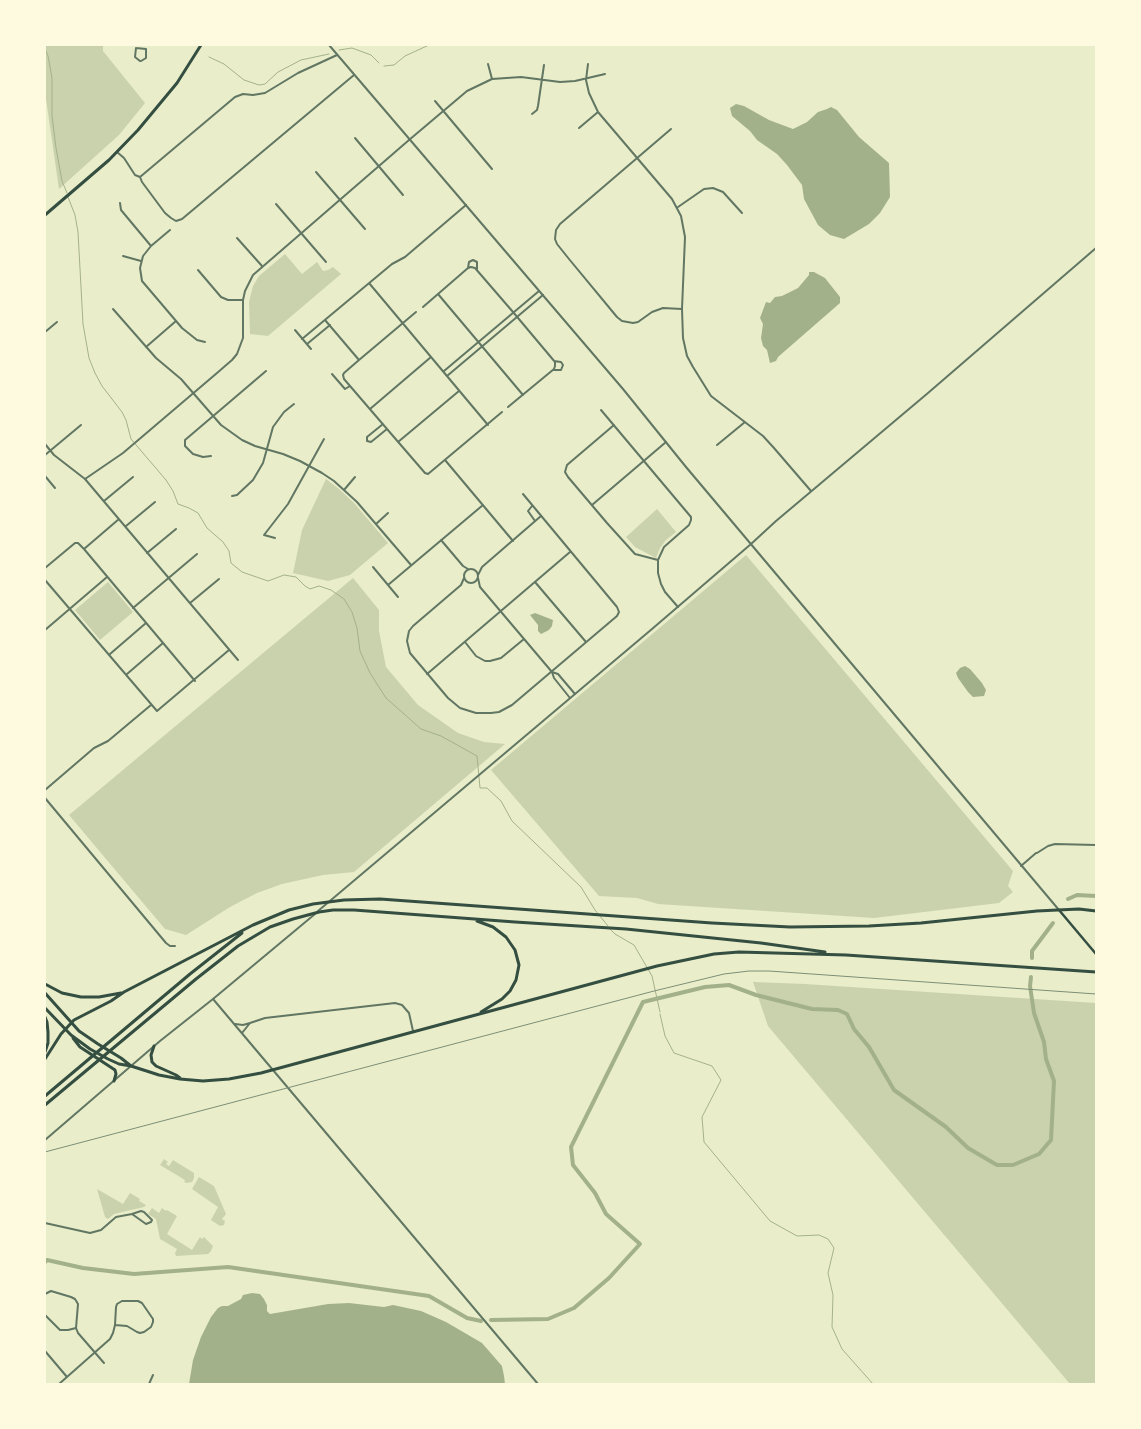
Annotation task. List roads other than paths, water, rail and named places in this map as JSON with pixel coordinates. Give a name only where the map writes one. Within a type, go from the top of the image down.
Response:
[{"type":"highway","points":[[45,215],[117,152],[138,130],[177,83],[201,45]]},
{"type":"highway","points":[[45,1059],[71,1023],[124,992],[253,925],[276,914],[301,906],[344,900],[380,899],[767,926],[840,927],[921,923],[1019,912],[1096,910]]},
{"type":"highway","points":[[45,1105],[226,955],[259,933],[306,915],[344,910],[408,913],[626,929],[846,954]]},
{"type":"highway","points":[[472,919],[493,928],[506,937],[515,950],[518,965],[516,980],[510,991],[502,999],[476,1014]]},
{"type":"highway","points":[[45,1096],[227,944],[253,925]]},
{"type":"highway","points":[[45,1008],[71,1035],[108,1059],[159,1075],[202,1081],[245,1077],[657,966],[726,952],[846,954],[1096,972]]},
{"type":"highway","points":[[45,984],[62,993],[80,997],[98,997],[124,992]]},
{"type":"highway","points":[[45,993],[71,1023],[89,1038],[131,1066]]},
{"type":"highway","points":[[45,1017],[48,1032],[48,1043],[45,1052]]},
{"type":"highway","points":[[71,1035],[80,1047],[115,1070],[114,1081]]},
{"type":"highway","points":[[154,1046],[151,1055],[152,1062],[180,1079]]},
{"type":"main road","points":[[1059,910],[1096,954]]},
{"type":"street","points":[[329,45],[543,295],[1059,910]]},
{"type":"street","points":[[136,47],[146,49],[146,58],[140,61],[135,57],[136,47]]},
{"type":"street","points":[[140,177],[235,97],[243,94],[264,93],[298,73],[337,55]]},
{"type":"street","points":[[488,64],[492,79]]},
{"type":"street","points":[[588,64],[586,80],[589,93],[598,112],[672,199],[684,225],[683,338],[684,347],[693,367],[712,396],[774,448],[811,491]]},
{"type":"street","points":[[532,114],[538,106],[544,65]]},
{"type":"street","points":[[85,479],[131,446],[237,354],[243,338],[243,300],[247,284],[253,275],[409,140],[472,89],[492,79],[521,77],[560,82],[586,80],[605,74]]},
{"type":"street","points":[[117,152],[124,158],[135,174],[140,177],[166,213],[176,221],[182,219],[354,75]]},
{"type":"street","points":[[435,102],[492,170]]},
{"type":"street","points":[[579,128],[598,112]]},
{"type":"street","points":[[671,129],[560,224],[556,230],[555,239],[569,260],[622,321],[638,322],[652,312],[663,308],[682,309]]},
{"type":"street","points":[[354,138],[403,195]]},
{"type":"street","points":[[316,172],[364,229]]},
{"type":"street","points":[[677,207],[704,189],[713,188],[723,192],[742,214]]},
{"type":"street","points":[[120,203],[121,210],[151,246]]},
{"type":"street","points":[[276,204],[326,262]]},
{"type":"street","points":[[302,339],[392,264],[405,257],[466,205]]},
{"type":"street","points":[[170,230],[146,251],[140,268],[142,281],[189,335],[205,342]]},
{"type":"street","points":[[237,238],[262,266]]},
{"type":"street","points":[[45,1140],[154,1046],[213,999],[484,772],[1096,248]]},
{"type":"street","points":[[123,256],[141,261]]},
{"type":"street","points":[[468,268],[469,262],[474,260],[477,264],[477,270]]},
{"type":"street","points":[[423,306],[468,268],[473,267],[555,361],[561,362],[563,367],[559,370],[554,370],[508,407]]},
{"type":"street","points":[[198,270],[221,297],[228,300],[243,300]]},
{"type":"street","points":[[369,283],[488,425]]},
{"type":"street","points":[[443,372],[539,291]]},
{"type":"street","points":[[438,294],[523,395]]},
{"type":"street","points":[[447,376],[543,295]]},
{"type":"street","points":[[113,309],[146,348],[174,372],[221,425],[242,440],[291,457],[322,473],[357,502],[411,565]]},
{"type":"street","points":[[416,312],[344,373],[344,379],[370,410],[425,473],[428,474],[502,412]]},
{"type":"street","points":[[325,320],[359,360]]},
{"type":"street","points":[[146,348],[176,321]]},
{"type":"street","points":[[45,332],[57,322]]},
{"type":"street","points":[[307,344],[330,325]]},
{"type":"street","points":[[295,330],[311,350]]},
{"type":"street","points":[[370,410],[431,357]]},
{"type":"street","points":[[554,370],[555,361]]},
{"type":"street","points":[[211,456],[198,456],[188,450],[184,444],[185,440],[266,371]]},
{"type":"street","points":[[332,374],[345,389],[350,386]]},
{"type":"street","points":[[398,442],[460,391]]},
{"type":"street","points":[[232,496],[238,495],[253,480],[263,463],[271,432],[284,412],[294,404]]},
{"type":"street","points":[[601,410],[690,515],[689,525],[666,545],[658,560],[658,573],[662,584],[678,607]]},
{"type":"street","points":[[717,445],[745,422]]},
{"type":"street","points":[[383,424],[367,438],[367,441],[371,442],[387,429]]},
{"type":"street","points":[[45,455],[81,425]]},
{"type":"street","points":[[614,426],[567,465],[565,469],[566,474],[635,554],[658,560]]},
{"type":"street","points":[[275,538],[264,535],[288,504],[324,440]]},
{"type":"street","points":[[592,505],[666,442]]},
{"type":"street","points":[[45,444],[50,451],[85,479],[238,660]]},
{"type":"street","points":[[446,460],[514,541]]},
{"type":"street","points":[[45,476],[55,488]]},
{"type":"street","points":[[104,501],[133,477]]},
{"type":"street","points":[[344,490],[355,477]]},
{"type":"street","points":[[463,566],[465,574],[461,585],[409,631],[407,642],[409,652],[454,703],[468,711],[482,714],[499,712],[508,708],[552,672],[614,619],[619,612],[617,607],[523,494]]},
{"type":"street","points":[[126,526],[155,502]]},
{"type":"street","points":[[388,584],[483,505]]},
{"type":"street","points":[[532,506],[528,511],[535,521]]},
{"type":"street","points":[[376,524],[388,512]]},
{"type":"street","points":[[441,540],[463,566],[474,570],[482,567],[541,516]]},
{"type":"street","points":[[84,550],[119,519]]},
{"type":"street","points":[[148,553],[176,529]]},
{"type":"street","points":[[45,568],[75,543],[78,543],[195,681]]},
{"type":"street","points":[[427,674],[570,552]]},
{"type":"street","points":[[133,608],[198,554]]},
{"type":"street","points":[[373,567],[398,597]]},
{"type":"street","points":[[480,587],[478,575],[482,567]]},
{"type":"street","points":[[465,574],[470,570]]},
{"type":"street","points":[[474,570],[478,575]]},
{"type":"street","points":[[45,630],[107,577]]},
{"type":"street","points":[[464,578],[480,587],[552,672],[554,678],[570,698]]},
{"type":"street","points":[[461,585],[476,581],[478,578]]},
{"type":"street","points":[[190,603],[219,579]]},
{"type":"street","points":[[45,580],[157,712],[230,650]]},
{"type":"street","points":[[536,582],[586,642]]},
{"type":"street","points":[[109,655],[146,623]]},
{"type":"street","points":[[465,642],[476,656],[490,661],[502,658],[524,639]]},
{"type":"street","points":[[126,674],[163,643]]},
{"type":"street","points":[[552,672],[558,674],[575,694]]},
{"type":"street","points":[[45,790],[96,747],[108,741],[151,705]]},
{"type":"street","points":[[45,798],[166,943],[170,946],[175,946]]},
{"type":"street","points":[[1021,866],[1037,853],[1054,844],[1096,845]]},
{"type":"street","points":[[213,999],[538,1384]]},
{"type":"street","points":[[234,1024],[244,1025],[265,1018],[395,1003],[402,1005],[409,1013],[413,1031]]},
{"type":"street","points":[[242,1033],[250,1023]]},
{"type":"street","points":[[45,1223],[90,1233],[100,1230],[116,1217],[140,1211],[144,1212],[152,1220],[145,1224],[132,1214]]},
{"type":"street","points":[[45,1294],[51,1291],[71,1297],[78,1302],[76,1321],[78,1333],[104,1364]]},
{"type":"street","points":[[59,1384],[110,1339],[115,1325],[117,1304],[122,1301],[138,1301],[142,1303],[153,1319],[151,1326],[140,1333],[127,1326],[115,1325]]},
{"type":"street","points":[[45,1315],[60,1330],[76,1328]]},
{"type":"street","points":[[45,1351],[67,1377]]},
{"type":"street","points":[[149,1384],[154,1375]]},
{"type":"waterway","points":[[384,66],[394,65],[405,56],[429,45]]},
{"type":"waterway","points":[[339,50],[352,48],[371,55],[379,63]]},
{"type":"waterway","points":[[45,49],[52,78],[52,116],[56,148],[62,181],[67,193]]},
{"type":"waterway","points":[[209,57],[224,64],[244,80],[259,85],[265,84],[278,72],[301,60],[329,54]]},
{"type":"waterway","points":[[68,197],[75,215],[78,232],[83,324],[89,358],[102,386],[122,412],[131,439],[166,480],[178,504],[198,513],[207,528],[223,542],[229,551],[231,563],[242,572],[268,581],[284,575],[296,577],[310,589],[319,586],[331,590],[344,599],[352,612],[357,628],[360,651],[370,673],[386,698],[421,729],[441,736],[477,756],[480,788],[487,788],[501,801],[512,821],[581,887],[595,910],[608,926]]},
{"type":"waterway","points":[[1068,899],[1077,895],[1096,896]]},
{"type":"waterway","points":[[1032,958],[1032,951],[1053,923]]},
{"type":"waterway","points":[[610,929],[634,945],[652,976],[660,1012]]},
{"type":"waterway","points":[[491,1320],[548,1319],[574,1308],[609,1278],[640,1244],[606,1214],[595,1193],[573,1165],[571,1147],[643,1002],[705,987],[729,985],[756,995],[812,1009],[838,1010],[847,1014],[854,1029],[869,1047],[894,1090],[946,1127],[968,1148],[997,1165],[1013,1165],[1039,1154],[1051,1140],[1054,1081],[1034,1013],[1030,986],[1031,977]]},
{"type":"waterway","points":[[660,1014],[665,1036],[674,1053],[712,1066],[721,1080],[702,1117],[704,1142],[770,1221],[797,1236],[819,1235],[828,1239],[834,1248],[828,1273],[833,1295],[832,1327],[842,1349],[873,1384]]},
{"type":"waterway","points":[[45,1262],[47,1260],[83,1268],[134,1274],[228,1267],[429,1296],[467,1318],[481,1321]]},
{"type":"railway","points":[[45,1152],[724,974],[769,971],[1096,994]]}]
